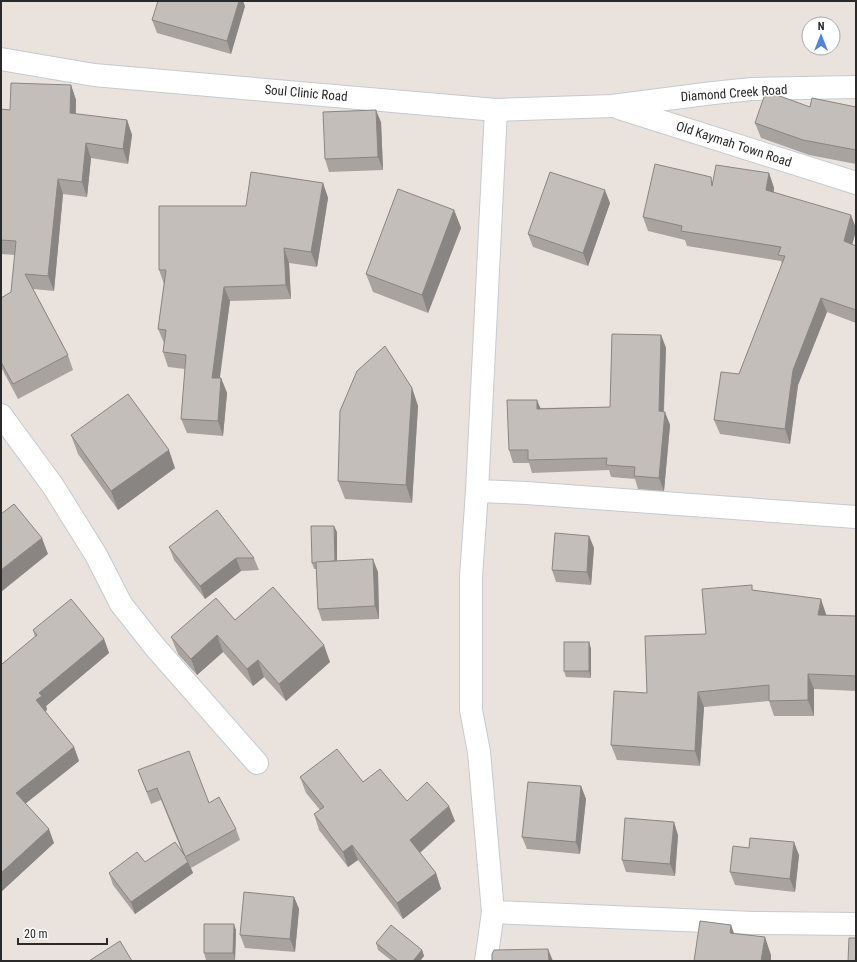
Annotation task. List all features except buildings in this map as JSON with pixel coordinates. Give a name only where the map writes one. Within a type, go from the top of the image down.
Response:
[{"type":"street","name":"Soul Clinic Road","points":[[1,59],[94,75],[496,110],[612,106]]},
{"type":"street","name":"Diamond Creek Road","points":[[612,106],[752,89],[856,87]]},
{"type":"street","name":"Old Kaymah Town Road","points":[[612,106],[856,183]]},
{"type":"street","points":[[486,961],[493,912],[479,752],[471,710],[471,576],[477,491],[496,110]]},
{"type":"street","points":[[1,415],[53,486],[96,555],[121,604],[155,647],[256,763]]},
{"type":"street","points":[[477,491],[526,493],[856,517]]},
{"type":"street","points":[[493,912],[753,924],[856,924]]}]
